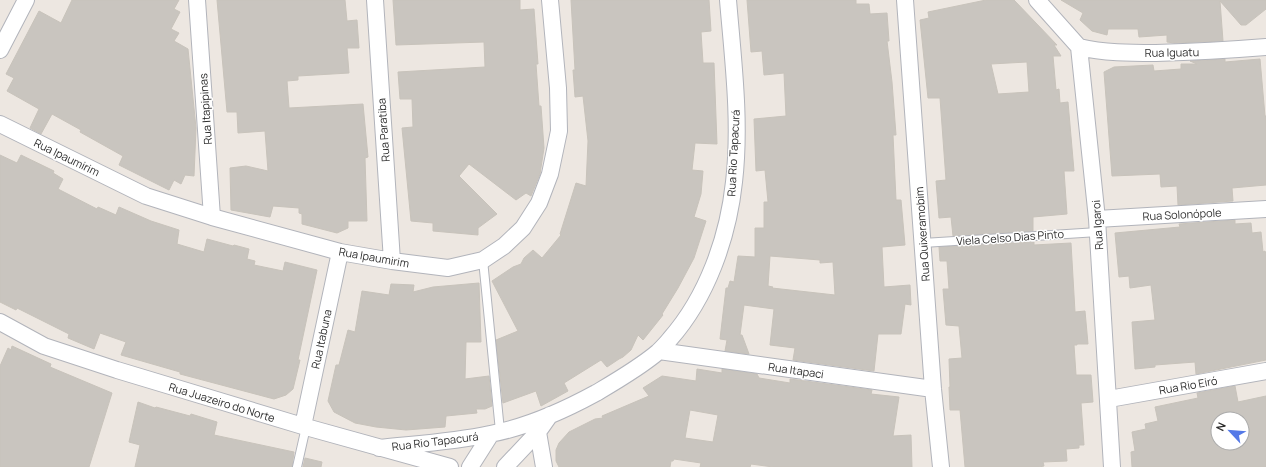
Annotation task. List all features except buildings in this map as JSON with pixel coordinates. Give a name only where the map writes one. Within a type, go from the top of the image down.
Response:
[{"type":"street","points":[[0,50],[26,0]]},
{"type":"street","name":"Rua Itapipinas","points":[[197,0],[212,217]]},
{"type":"street","name":"Rua Paratiba","points":[[375,0],[392,261]]},
{"type":"street","name":"Rua Ipaumirim","points":[[0,124],[146,196],[212,217],[340,252],[392,261],[448,268],[484,260],[504,246],[523,228],[539,203],[550,174],[559,131],[558,88],[550,0]]},
{"type":"street","name":"Rua Rio Tapacurá","points":[[379,448],[453,440],[496,433],[550,416],[586,399],[628,375],[659,351],[681,327],[700,297],[716,259],[726,223],[734,182],[736,99],[728,0]]},
{"type":"street","name":"Rua Quixeramobim","points":[[905,0],[933,389],[941,467]]},
{"type":"street","points":[[1037,0],[1079,47]]},
{"type":"street","name":"Rua Iguatu","points":[[1079,47],[1095,51],[1136,53],[1194,52],[1266,47]]},
{"type":"street","name":"Rua Igaroi","points":[[1079,47],[1097,225],[1109,399],[1112,467]]},
{"type":"street","name":"Rua Solonópole","points":[[1097,225],[1266,209]]},
{"type":"street","name":"Rua Itabuna","points":[[305,427],[340,252]]},
{"type":"street","name":"Rua Juazeiro do Norte","points":[[0,322],[44,346],[117,370],[305,427],[450,467]]},
{"type":"street","name":"Rua Itapaci","points":[[659,351],[933,389]]},
{"type":"street","name":"Rua Rio Eiró","points":[[1109,399],[1266,371]]},
{"type":"street","name":"Rua Rio Tapacurá","points":[[505,467],[538,432],[550,416]]},
{"type":"street","points":[[538,432],[544,467]]},
{"type":"street","name":"Rua Rio Tapacurá","points":[[470,467],[496,433]]},
{"type":"lane","name":"Viela Celso Dias Pinto","points":[[923,243],[1097,225]]},
{"type":"lane","points":[[484,260],[496,433]]},
{"type":"lane","points":[[297,467],[305,427]]}]
